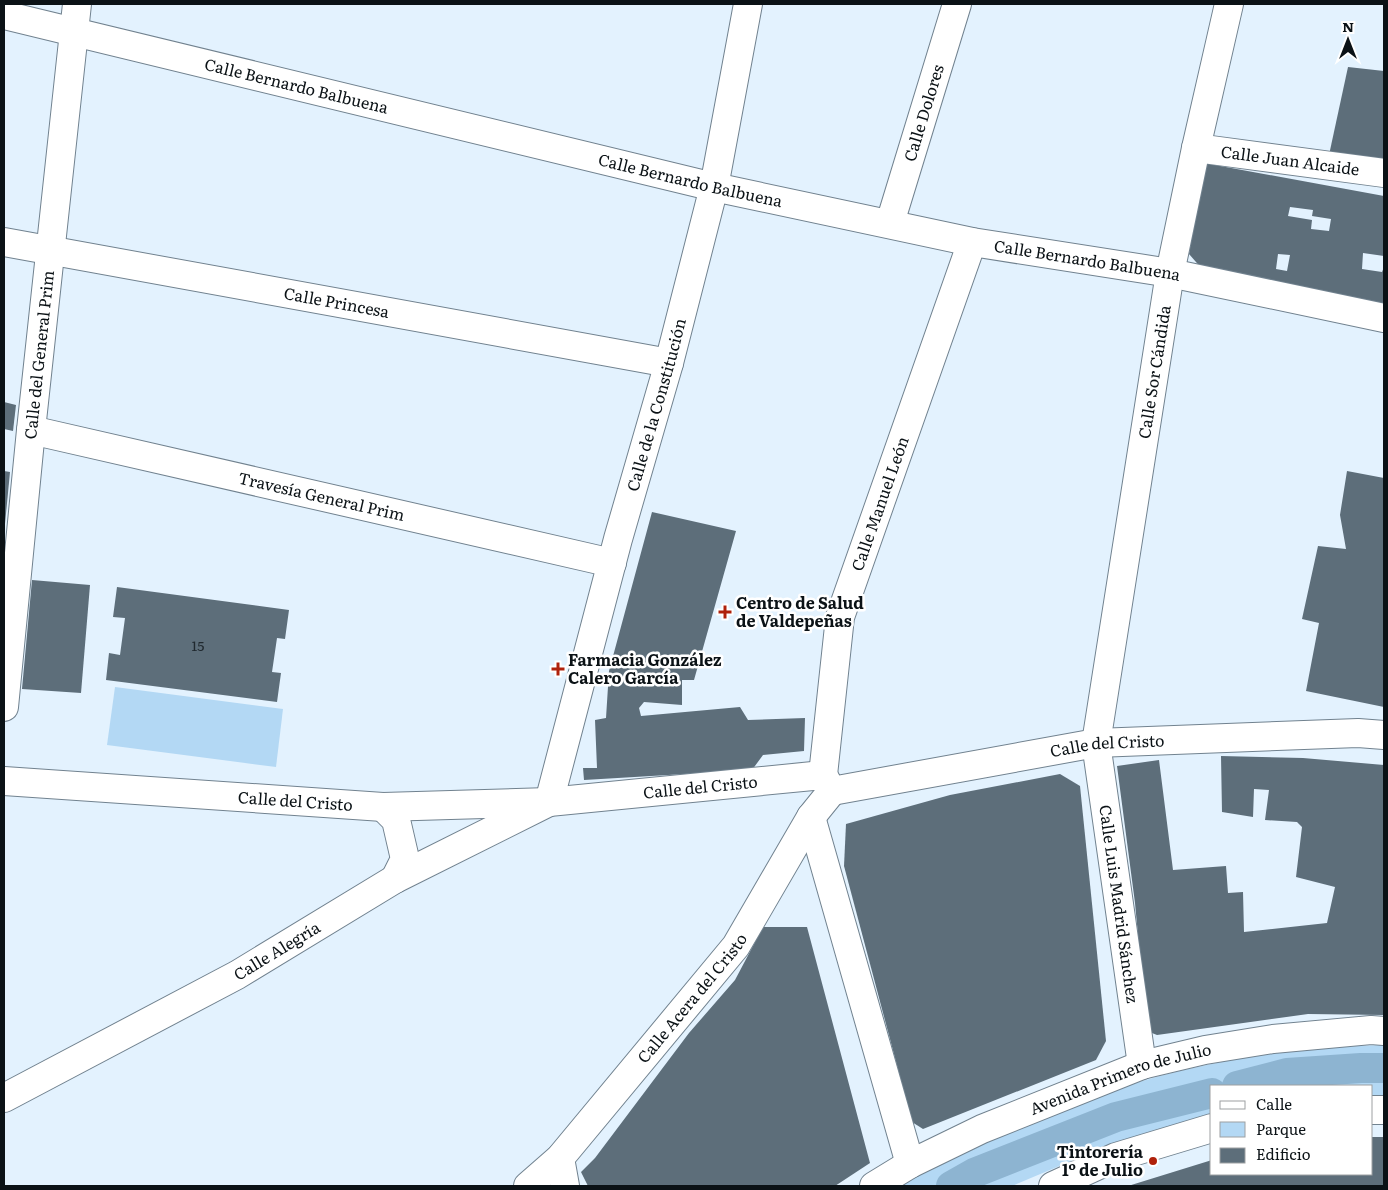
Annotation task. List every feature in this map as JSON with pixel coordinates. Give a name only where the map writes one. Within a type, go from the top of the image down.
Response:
[{"type":"street","name":"Calle del General Prim","points":[[4,708],[31,430],[77,4]]},
{"type":"street","name":"Calle de la Constitución","points":[[549,802],[612,563],[669,363],[714,187],[748,4]]},
{"type":"street","name":"Calle Dolores","points":[[890,223],[957,4]]},
{"type":"street","name":"Calle Sor Cándida","points":[[1096,743],[1170,273],[1229,4]]},
{"type":"street","name":"Calle Bernardo Balbuena","points":[[4,15],[714,187],[972,242],[1170,273],[1384,318]]},
{"type":"street","name":"Calle Juan Alcaide","points":[[1196,148],[1384,174]]},
{"type":"street","name":"Calle Princesa","points":[[4,242],[669,363]]},
{"type":"street","name":"Calle Manuel León","points":[[828,783],[840,617],[972,242]]},
{"type":"street","name":"Travesía General Prim","points":[[31,430],[612,563]]},
{"type":"street","name":"Calle del Cristo","points":[[4,782],[383,808],[549,802],[828,783],[1096,743],[1358,733],[1384,735]]},
{"type":"street","name":"Calle Luis Madrid Sánchez","points":[[1096,743],[1142,1065]]},
{"type":"street","name":"Calle Acera del Cristo","points":[[528,1186],[560,1158],[736,946],[811,817],[828,783]]},
{"type":"street","name":"Calle Alegría","points":[[4,1098],[237,975],[395,879],[549,802]]},
{"type":"street","points":[[383,808],[396,820],[405,859],[395,879]]},
{"type":"street","points":[[811,817],[910,1164]]},
{"type":"street","name":"Avenida Primero de Julio","points":[[874,1186],[910,1164],[982,1129],[1142,1065],[1205,1050],[1274,1039],[1371,1030],[1384,1031]]},
{"type":"street","points":[[1053,1186],[1116,1157],[1210,1129]]},
{"type":"street","points":[[560,1158],[565,1186]]},
{"type":"green space","points":[[115,687],[283,709],[276,767],[107,745]]},
{"type":"green space","points":[[1384,1045],[1384,1095],[1373,1096],[1373,1085],[1210,1085],[1210,1117],[1114,1143],[1012,1186],[894,1186],[913,1173],[1074,1104],[1132,1084],[1168,1074],[1239,1059],[1275,1053],[1348,1046]]},
{"type":"building","points":[[1348,67],[1384,71],[1384,161],[1329,155]]},
{"type":"building","points":[[1204,163],[1384,196],[1384,256],[1363,253],[1362,269],[1382,272],[1384,267],[1384,304],[1203,270],[1189,254]],"holes":[[[1290,207],[1313,210],[1312,216],[1331,219],[1329,231],[1311,229],[1312,220],[1288,216]],[[1278,254],[1290,255],[1287,271],[1276,269]]]},
{"type":"building","points":[[4,402],[16,405],[13,431],[4,429]]},
{"type":"building","points":[[4,471],[10,472],[5,524],[4,524]]},
{"type":"building","points":[[1347,471],[1384,478],[1384,707],[1306,691],[1319,623],[1302,619],[1318,546],[1346,549],[1340,515]]},
{"type":"building","points":[[652,512],[736,531],[694,680],[682,680],[682,705],[644,702],[639,708],[641,716],[740,707],[748,720],[805,718],[804,751],[763,755],[752,770],[584,780],[583,768],[597,768],[595,720],[606,718],[609,671]]},
{"type":"building","points":[[32,580],[90,585],[81,693],[22,689]]},
{"type":"building","points":[[117,587],[289,610],[285,639],[277,638],[272,672],[281,673],[277,702],[106,680],[109,653],[120,655],[125,618],[113,617]]},
{"type":"building","points":[[1221,756],[1303,758],[1384,765],[1384,1015],[1308,1014],[1157,1035],[1147,1031],[1135,903],[1117,766],[1159,760],[1173,870],[1226,866],[1228,893],[1243,892],[1244,932],[1327,923],[1335,887],[1296,877],[1302,827],[1297,822],[1265,820],[1269,790],[1254,789],[1253,817],[1222,812]]},
{"type":"building","points":[[1060,774],[1080,786],[1106,1041],[1096,1060],[923,1129],[912,1122],[844,866],[846,824],[950,795]]},
{"type":"building","points":[[763,927],[807,927],[870,1163],[835,1186],[588,1186],[581,1172],[595,1158],[689,1033],[735,980]]},
{"type":"building","points":[[1373,1137],[1384,1137],[1384,1186],[1128,1186],[1210,1161],[1210,1175],[1373,1175]]},
{"type":"waterway","points":[[1241,1085],[1287,1073],[1384,1068]]},
{"type":"waterway","points":[[951,1186],[974,1173],[1116,1117],[1210,1094]]},
{"type":"place","name":"Centro de Salud de Valdepeñas","points":[[725,612]]},
{"type":"place","name":"Farmacia González Calero García","points":[[558,669]]},
{"type":"place","name":"Tintorería 1º de Julio","points":[[1153,1161]]}]
